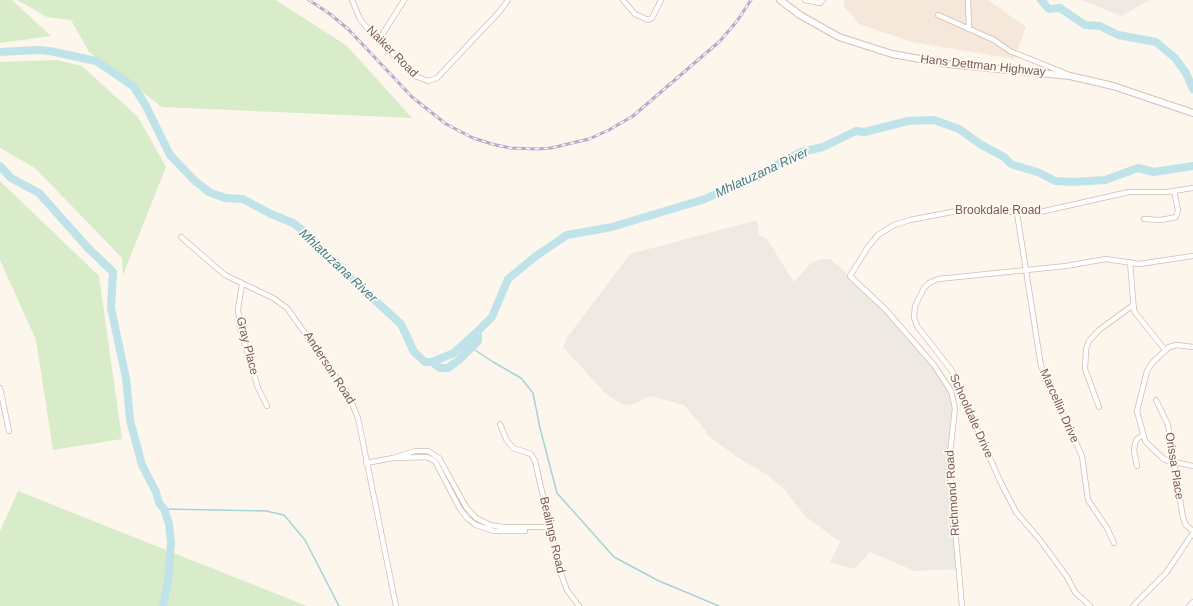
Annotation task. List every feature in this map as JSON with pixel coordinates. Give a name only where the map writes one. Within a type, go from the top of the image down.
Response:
[{"type":"street","name":"Naiker Road","points":[[352,0],[360,18],[379,40],[415,76],[423,81],[433,81],[437,78],[495,17],[508,0]]},
{"type":"street","points":[[379,40],[404,0]]},
{"type":"street","points":[[623,0],[635,14],[648,20],[652,18],[661,0]]},
{"type":"street","points":[[805,0],[820,2],[823,0]]},
{"type":"street","points":[[968,0],[969,29]]},
{"type":"street","name":"Hans Dettman Highway","points":[[782,1],[806,18],[839,37],[892,54],[948,64],[1070,76],[1113,86],[1193,113]]},
{"type":"street","points":[[938,15],[994,40],[1010,51],[1070,76]]},
{"type":"street","name":"Brookdale Road","points":[[850,276],[872,242],[894,225],[948,212],[1044,212],[1129,192],[1174,191],[1193,188]]},
{"type":"street","points":[[1144,219],[1161,220],[1176,217],[1178,210],[1174,191]]},
{"type":"street","name":"Marcellin Drive","points":[[1017,213],[1042,371],[1082,456],[1088,500],[1107,528],[1114,543]]},
{"type":"street","name":"Anderson Road","points":[[181,237],[225,275],[273,298],[287,308],[344,386],[355,409],[396,606]]},
{"type":"street","name":"Schooldale Drive","points":[[1090,606],[1075,592],[1068,577],[1040,540],[1016,512],[1002,488],[952,371],[915,322],[915,306],[924,288],[933,280],[1066,266],[1106,259],[1150,263],[1193,256]]},
{"type":"street","points":[[1130,262],[1132,306],[1140,321],[1165,350]]},
{"type":"street","name":"Richmond Road","points":[[850,276],[886,310],[934,365],[951,391],[955,408],[949,462],[962,606]]},
{"type":"street","name":"Gray Place","points":[[242,284],[238,309],[240,328],[258,388],[267,406]]},
{"type":"street","points":[[1099,407],[1084,369],[1086,349],[1089,341],[1099,330],[1132,306]]},
{"type":"street","points":[[1193,347],[1177,345],[1165,350],[1152,363],[1147,371],[1137,406],[1137,416],[1145,441],[1161,457],[1174,463],[1193,466]]},
{"type":"street","points":[[0,388],[9,431]]},
{"type":"street","name":"Orissa Place","points":[[1156,400],[1168,425],[1184,522],[1193,532]]},
{"type":"street","name":"Bealings Road","points":[[500,424],[506,439],[513,448],[531,454],[536,461],[549,528],[563,581],[579,606]]},
{"type":"street","points":[[1137,466],[1135,444],[1143,435]]},
{"type":"street","points":[[366,463],[394,458],[407,459],[423,456],[433,459],[463,514],[473,524],[482,528],[510,532],[549,528]]},
{"type":"street","points":[[1134,606],[1166,573],[1193,532]]},
{"type":"street","points":[[1189,606],[1193,602]]},
{"type":"shaded area","points":[[844,0],[988,0],[1026,27],[1014,59],[912,42],[859,24],[844,6]]},
{"type":"shaded area","points":[[1081,0],[1150,0],[1121,16]]},
{"type":"shaded area","points":[[757,220],[759,235],[767,239],[794,282],[810,264],[820,259],[830,259],[870,294],[934,365],[951,390],[954,408],[948,463],[956,569],[915,571],[870,552],[854,569],[830,562],[840,542],[805,516],[784,489],[766,474],[740,459],[707,435],[706,431],[684,405],[650,396],[632,405],[621,404],[605,393],[563,347],[566,339],[630,254]]},
{"type":"green space","points":[[0,0],[12,0],[51,36],[0,43]]},
{"type":"green space","points":[[17,0],[276,0],[347,46],[412,118],[162,107],[89,52],[71,20],[47,17]]},
{"type":"green space","points":[[57,60],[82,66],[138,117],[166,167],[123,275],[122,258],[35,168],[0,148],[0,62]]},
{"type":"green space","points":[[0,181],[99,276],[122,439],[53,450],[36,340],[0,260]]},
{"type":"green space","points":[[18,491],[307,606],[0,606],[0,531]]},
{"type":"waterway","name":"Mhlatuzana River","points":[[1041,0],[1049,9],[1060,8],[1085,25],[1100,26],[1118,35],[1156,42],[1175,58],[1186,73],[1193,89]]},
{"type":"waterway","name":"Mhlatuzana River","points":[[0,52],[37,50],[50,51],[96,61],[134,87],[146,106],[170,155],[195,181],[209,192],[225,198],[243,199],[271,214],[293,223],[305,232],[315,245],[335,261],[356,283],[401,324],[414,352],[425,362],[432,362],[440,368],[448,368],[459,360],[478,341],[478,331],[492,317],[508,279],[536,256],[567,235],[612,227],[705,199],[739,183],[756,178],[781,162],[801,152],[823,147],[856,131],[865,132],[908,121],[934,120],[959,129],[980,144],[1004,157],[1011,164],[1040,173],[1055,181],[1073,182],[1105,180],[1138,168],[1154,172],[1193,166]]},
{"type":"waterway","name":"Mhlatuzana River","points":[[0,166],[11,178],[39,193],[88,248],[113,272],[111,308],[126,378],[130,420],[142,465],[156,492],[159,503],[164,509],[169,524],[171,543],[168,581],[163,606]]},
{"type":"waterway","name":"Mhlatuzana River","points":[[432,362],[454,353],[478,331]]},
{"type":"waterway","points":[[472,348],[521,378],[533,393],[540,428],[557,493],[614,557],[659,581],[719,606]]},
{"type":"waterway","points":[[164,509],[266,511],[284,515],[305,540],[339,606]]},
{"type":"railway","points":[[309,0],[330,14],[348,29],[412,97],[446,124],[473,138],[492,144],[510,148],[538,149],[551,148],[589,139],[609,130],[633,116],[720,41],[737,21],[751,0]]}]
